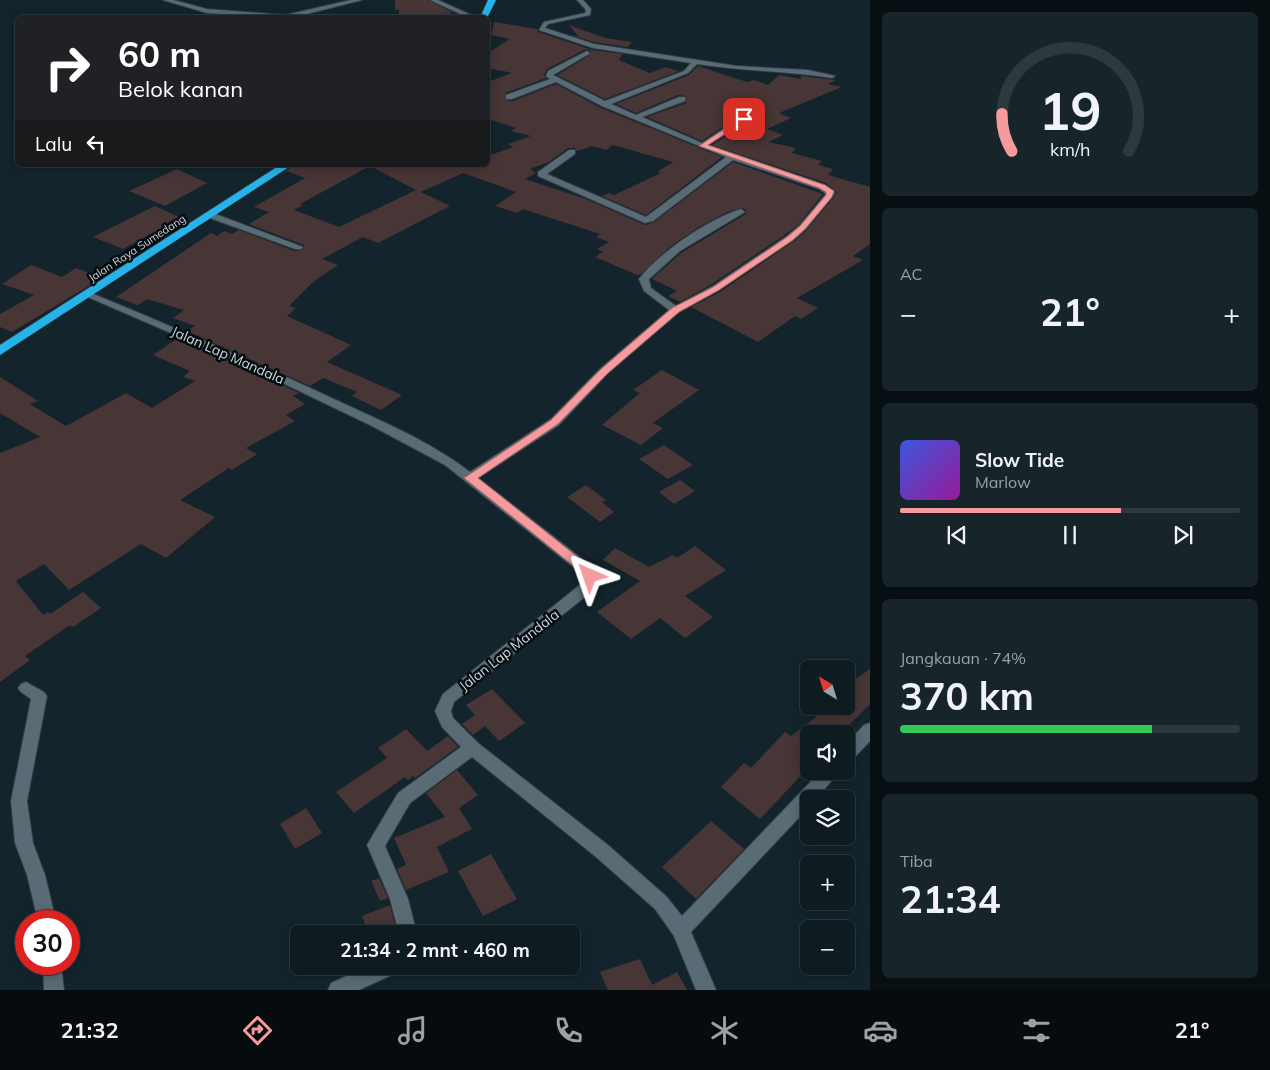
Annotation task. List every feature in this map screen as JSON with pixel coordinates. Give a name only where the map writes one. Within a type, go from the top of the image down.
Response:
[{"type":"highway","points":[[484,15],[492,0]]},
{"type":"highway","name":"Jalan Raya Sumedang","points":[[0,352],[284,167]]},
{"type":"street","points":[[166,0],[202,10],[260,15]]},
{"type":"street","points":[[294,15],[359,0]]},
{"type":"street","points":[[432,0],[468,15]]},
{"type":"street","points":[[580,0],[588,10],[588,14],[546,23],[541,29],[593,46],[745,69],[808,72],[832,76]]},
{"type":"street","points":[[470,478],[555,422],[604,371],[675,310],[716,288],[777,248],[803,227],[831,193],[822,187],[702,146],[606,104],[549,76],[550,72],[588,53]]},
{"type":"street","points":[[606,104],[686,72],[696,61]]},
{"type":"street","points":[[509,97],[555,80]]},
{"type":"street","points":[[636,117],[682,100]]},
{"type":"street","points":[[702,146],[744,119]]},
{"type":"street","points":[[572,152],[541,174],[644,220],[650,219],[732,157]]},
{"type":"street","points":[[675,310],[647,289],[644,279],[659,262],[698,233],[741,212]]},
{"type":"street","points":[[210,215],[298,247]]},
{"type":"street","name":"Jalan Lap Mandala","points":[[88,295],[249,363],[367,419],[448,462],[589,572],[590,582],[574,598],[448,698],[443,711],[447,722],[472,748],[602,850],[661,903],[680,930],[706,990]]},
{"type":"street","points":[[26,688],[39,696],[18,800],[24,843],[36,875],[44,910]]},
{"type":"street","points":[[855,746],[870,730]]},
{"type":"street","points":[[406,925],[399,900],[376,845],[404,798],[472,748]]},
{"type":"street","points":[[680,930],[823,780]]},
{"type":"street","points":[[53,975],[54,990]]},
{"type":"street","points":[[338,990],[370,975]]},
{"type":"building","points":[[395,0],[428,0],[452,12],[448,15],[399,15],[399,10],[395,10]]},
{"type":"building","points":[[494,22],[537,29],[538,32],[592,50],[623,54],[619,60],[650,73],[666,67],[679,71],[605,99],[557,75],[590,55],[591,51],[586,49],[547,69],[544,75],[546,78],[505,93],[505,100],[513,101],[556,84],[601,108],[722,157],[646,215],[602,196],[609,193],[614,195],[661,173],[657,172],[673,162],[613,145],[606,150],[592,146],[577,151],[575,148],[568,148],[549,162],[530,169],[536,173],[525,179],[586,199],[645,225],[654,222],[733,162],[823,194],[799,224],[786,234],[712,284],[680,302],[668,296],[677,291],[652,279],[681,253],[746,214],[746,210],[742,208],[727,212],[699,227],[671,246],[641,274],[637,275],[595,257],[603,252],[597,249],[609,242],[596,237],[600,234],[523,209],[517,213],[495,206],[516,192],[463,173],[421,192],[450,206],[378,243],[363,237],[322,259],[338,265],[314,281],[289,306],[296,308],[287,316],[351,345],[327,362],[402,395],[381,410],[352,396],[357,392],[323,378],[310,386],[187,331],[195,326],[173,318],[184,310],[147,299],[138,305],[116,297],[211,233],[217,236],[224,231],[232,234],[239,230],[294,251],[302,250],[304,245],[249,224],[269,212],[254,207],[305,178],[286,171],[291,167],[368,167],[300,204],[303,205],[294,210],[339,227],[416,190],[372,167],[490,167],[490,155],[513,147],[508,144],[531,136],[511,131],[516,128],[490,120],[490,81],[512,73],[490,68],[490,52],[510,39],[491,35]]},
{"type":"building","points":[[569,25],[605,38],[632,42],[628,47],[594,42],[571,35],[578,36]]},
{"type":"building","points":[[698,66],[747,82],[754,80],[768,85],[779,75],[801,79],[801,76],[836,80],[828,84],[842,87],[779,113],[791,118],[767,129],[783,135],[768,142],[796,148],[792,153],[822,161],[818,165],[833,169],[828,175],[870,187],[870,244],[853,256],[863,260],[797,298],[818,308],[801,319],[795,316],[758,342],[691,307],[720,292],[794,241],[807,230],[837,193],[826,183],[712,145],[748,123],[747,115],[740,115],[702,141],[647,117],[686,103],[686,96],[678,95],[636,113],[616,104],[689,75]]},
{"type":"building","points":[[177,169],[207,183],[165,206],[129,191]]},
{"type":"building","points":[[155,206],[181,218],[123,249],[93,237]]},
{"type":"building","points":[[31,265],[62,277],[76,268],[102,278],[12,332],[0,327],[0,314],[34,295],[2,284]]},
{"type":"building","points":[[178,338],[299,393],[293,396],[305,404],[286,415],[295,421],[246,448],[257,454],[232,470],[229,468],[180,500],[215,517],[166,558],[141,544],[69,590],[44,564],[16,581],[43,615],[48,612],[50,614],[83,592],[101,608],[73,627],[70,625],[25,656],[30,660],[0,682],[0,453],[40,437],[0,413],[0,377],[38,401],[30,404],[66,426],[126,393],[152,408],[195,381],[183,377],[190,371],[153,355]]},
{"type":"building","points":[[662,370],[699,390],[653,423],[663,428],[641,445],[602,425],[640,393],[633,390]]},
{"type":"building","points":[[664,445],[693,465],[668,479],[639,459]]},
{"type":"building","points":[[680,480],[695,491],[674,504],[659,492]]},
{"type":"building","points":[[586,485],[606,500],[602,502],[614,512],[600,522],[567,497]]},
{"type":"building","points":[[695,546],[726,570],[685,596],[713,617],[685,638],[660,618],[631,639],[597,612],[640,581],[603,560],[615,548],[649,567],[673,555],[677,558]]},
{"type":"building","points":[[870,669],[870,704],[849,725],[806,725],[819,715],[855,715],[855,680]]},
{"type":"building","points":[[492,689],[525,723],[499,741],[485,726],[473,735],[462,724],[475,715],[466,705]]},
{"type":"building","points":[[406,729],[427,751],[448,736],[458,747],[415,778],[413,776],[408,780],[405,777],[354,813],[336,792],[387,758],[378,748]]},
{"type":"building","points":[[800,729],[800,777],[760,819],[721,787],[744,763],[751,768],[785,732],[791,736]]},
{"type":"building","points":[[457,770],[478,795],[459,808],[472,829],[437,847],[449,872],[406,890],[397,869],[406,865],[394,838],[445,817],[426,793]]},
{"type":"building","points":[[306,808],[322,833],[295,849],[280,824]]},
{"type":"building","points":[[711,821],[744,849],[696,899],[662,867]]},
{"type":"building","points":[[491,854],[517,899],[483,916],[458,871]]},
{"type":"building","points":[[379,878],[388,898],[380,901],[371,881]]},
{"type":"building","points":[[390,905],[395,925],[366,925],[362,916]]},
{"type":"building","points":[[640,959],[652,985],[677,972],[687,990],[608,990],[600,972]]},
{"type":"route","points":[[590,576],[589,572],[581,565],[470,478],[555,422],[604,371],[675,310],[716,288],[764,258],[790,238],[803,227],[818,207],[830,196],[830,191],[822,187],[702,146],[744,119]]}]
